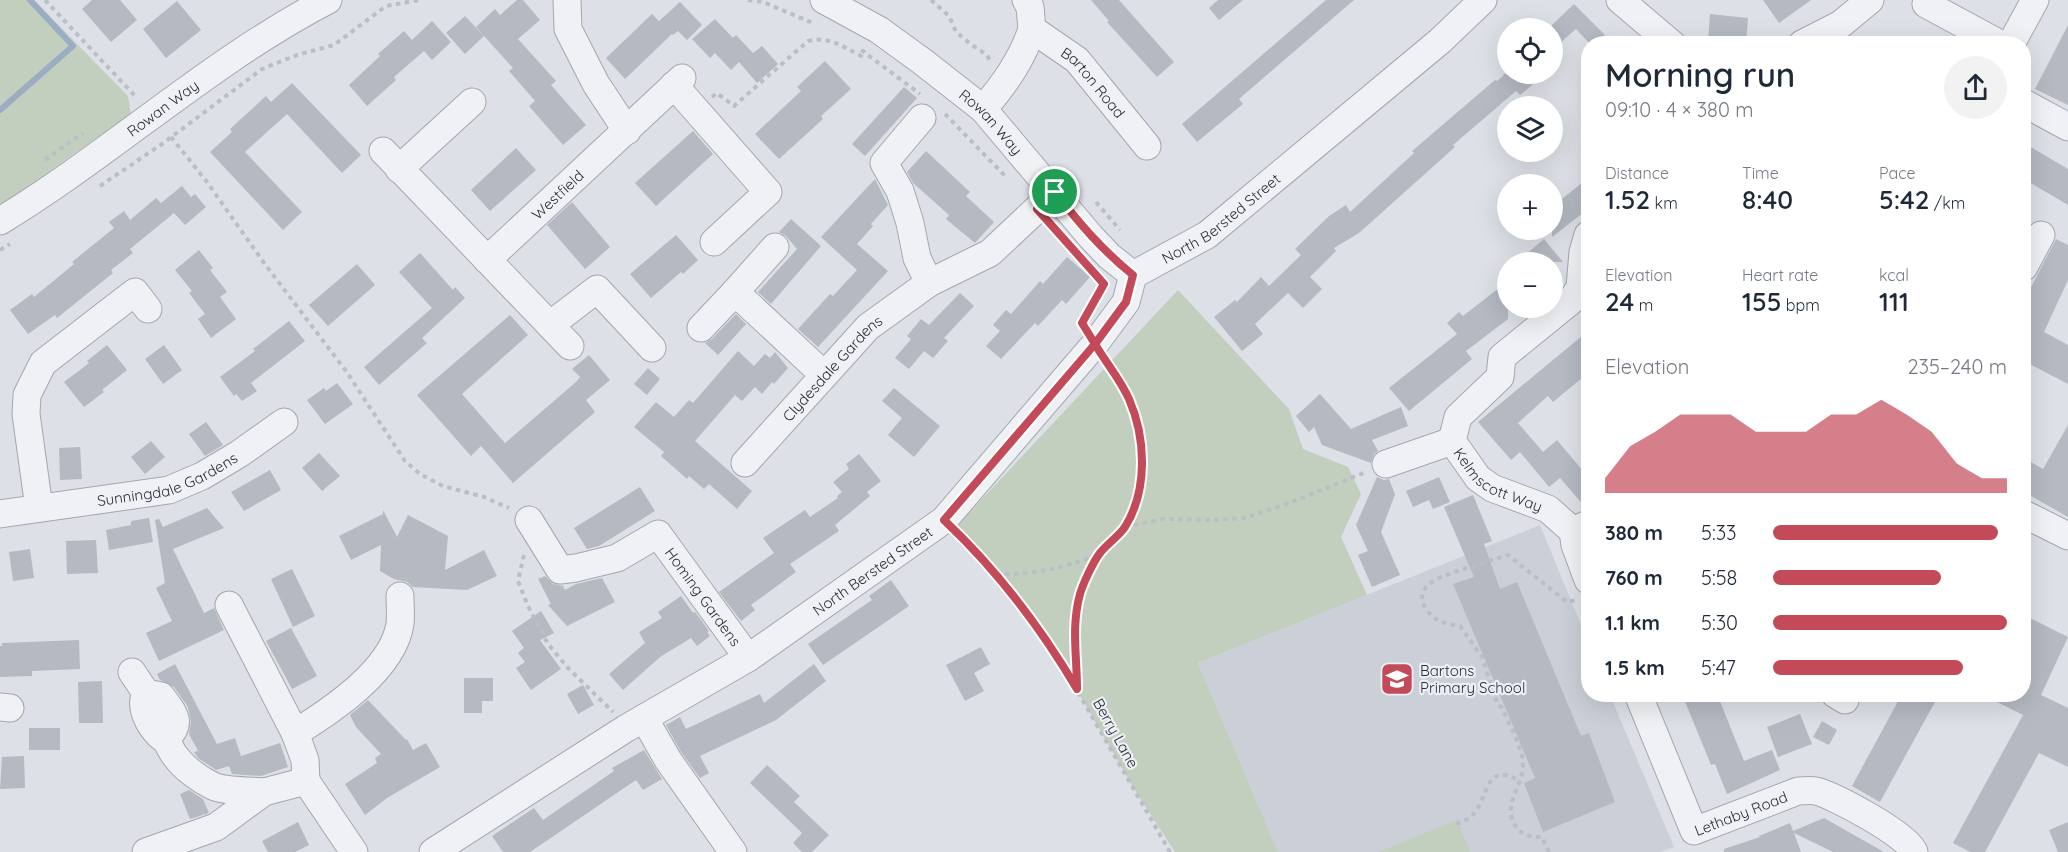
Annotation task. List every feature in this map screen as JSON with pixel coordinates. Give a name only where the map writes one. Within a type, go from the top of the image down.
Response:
[{"type":"street","name":"Rowan Way","points":[[8,230],[250,47],[297,16],[328,0]]},
{"type":"street","points":[[567,0],[568,29],[596,84],[627,131]]},
{"type":"street","points":[[983,109],[1004,84],[1026,49],[1032,29],[1030,7],[1026,0]]},
{"type":"street","name":"North Bersted Street","points":[[433,852],[634,724],[748,658],[944,520],[1095,344],[1126,302],[1133,275],[1206,235],[1440,41],[1483,0]]},
{"type":"street","points":[[1620,0],[1663,36]]},
{"type":"street","points":[[1818,36],[1841,24],[1870,0]]},
{"type":"street","points":[[2015,36],[2035,0]]},
{"type":"street","points":[[1926,4],[1985,36]]},
{"type":"street","name":"Rowan Way","points":[[821,13],[871,40],[923,62],[983,109],[1046,201],[1133,275]]},
{"type":"street","name":"Barton Road","points":[[1032,29],[1077,60],[1147,146]]},
{"type":"street","name":"Westfield","points":[[487,260],[678,82],[696,111]]},
{"type":"street","points":[[472,102],[391,160],[570,346]]},
{"type":"street","points":[[2031,107],[2068,127]]},
{"type":"street","points":[[929,283],[917,258],[900,191],[884,163],[930,109]]},
{"type":"street","points":[[696,111],[768,192],[714,242]]},
{"type":"street","name":"Clydesdale Gardens","points":[[745,463],[868,327],[929,283],[990,253],[1046,201]]},
{"type":"street","points":[[2031,254],[2041,235]]},
{"type":"street","points":[[701,328],[775,247]]},
{"type":"street","name":"Kelmscott Way","points":[[1581,275],[1580,287],[1572,300],[1502,357],[1500,377],[1458,417],[1452,441],[1478,478],[1492,488],[1548,509],[1581,527]]},
{"type":"street","points":[[550,325],[597,289],[652,348]]},
{"type":"street","points":[[735,291],[824,374]]},
{"type":"street","points":[[39,508],[26,414],[27,395],[34,379],[43,363],[135,292],[148,309]]},
{"type":"street","name":"Sunningdale Gardens","points":[[0,514],[169,490],[202,476],[239,454],[284,422]]},
{"type":"street","points":[[1386,464],[1452,441]]},
{"type":"street","name":"Homing Gardens","points":[[521,514],[560,570],[617,558],[658,534],[748,658]]},
{"type":"street","points":[[2031,518],[2068,536]]},
{"type":"street","points":[[1581,527],[1575,545],[1581,579]]},
{"type":"street","points":[[295,733],[336,708],[363,684],[387,654],[396,638],[400,624],[400,596]]},
{"type":"street","points":[[229,605],[295,733],[304,760],[306,782],[354,852]]},
{"type":"street","points":[[139,683],[145,714],[177,759],[196,776],[225,790],[264,792],[306,782]]},
{"type":"street","name":"Lethaby Road","points":[[1641,702],[1697,841],[1798,791],[1814,790],[1855,808],[1892,831],[1912,846],[1914,852]]},
{"type":"street","points":[[634,724],[668,760],[733,852]]},
{"type":"street","points":[[146,852],[216,827],[264,792]]},
{"type":"path","points":[[45,0],[135,96]]},
{"type":"path","points":[[93,190],[171,137],[262,69],[297,55],[334,45],[386,6],[419,0]]},
{"type":"path","points":[[748,0],[821,13]]},
{"type":"path","points":[[932,0],[949,16],[956,32],[987,55],[1004,84]]},
{"type":"path","points":[[696,111],[717,93],[734,106],[808,41],[820,38],[832,40],[861,56],[871,40]]},
{"type":"path","points":[[846,41],[871,40]]},
{"type":"path","points":[[871,40],[930,109],[951,118],[1046,201]]},
{"type":"path","points":[[171,137],[346,370],[405,461],[420,474],[443,486],[484,497],[521,514]]},
{"type":"path","points":[[0,250],[8,230]]},
{"type":"path","points":[[1093,304],[1104,284],[1096,276]]},
{"type":"path","points":[[1077,689],[1074,645],[1080,592],[1100,554],[1124,527],[1140,489],[1142,462],[1138,431],[1129,400],[1095,344]]},
{"type":"path","points":[[1124,527],[1163,519],[1244,518],[1302,498],[1386,464]]},
{"type":"path","name":"Berry Lane","points":[[944,520],[995,574],[1053,649],[1170,852]]},
{"type":"path","points":[[524,551],[518,581],[548,644],[568,669],[618,717],[634,724]]},
{"type":"path","points":[[995,574],[1018,575],[1047,571],[1100,554]]},
{"type":"path","points":[[1549,852],[1542,837],[1533,837],[1521,832],[1511,821],[1512,803],[1523,768],[1522,753],[1502,708],[1497,703],[1482,657],[1460,626],[1441,622],[1431,616],[1424,606],[1423,593],[1427,586],[1438,578],[1508,555],[1567,602],[1581,592]]},
{"type":"path","points":[[1456,824],[1475,813],[1488,783],[1497,775],[1509,775],[1518,780]]},
{"type":"shaded area","name":"Bartons Primary School","points":[[1540,525],[1581,625],[1581,702],[1613,702],[1674,847],[1660,852],[1278,852],[1198,663]]},
{"type":"green space","points":[[0,0],[34,0],[128,96],[131,114],[0,205]]},
{"type":"green space","points":[[1178,290],[1289,409],[1303,449],[1348,467],[1361,494],[1341,537],[1367,595],[1198,663],[1278,852],[1175,852],[1134,789],[1053,649],[995,574],[954,529]]},
{"type":"green space","points":[[1457,820],[1470,852],[1379,852]]},
{"type":"building","points":[[92,0],[120,0],[137,20],[111,42],[82,9]]},
{"type":"building","points":[[517,0],[523,0],[540,20],[518,39],[556,81],[551,85],[586,125],[563,145],[529,106],[535,101],[509,71],[513,68],[476,27],[495,9],[500,15]]},
{"type":"building","points":[[1091,0],[1119,0],[1174,62],[1157,77],[1107,22],[1109,21]]},
{"type":"building","points":[[1218,0],[1243,0],[1219,20],[1209,8]]},
{"type":"building","points":[[1326,0],[1354,0],[1239,99],[1243,104],[1197,142],[1182,124]]},
{"type":"building","points":[[1763,0],[1811,0],[1779,23]]},
{"type":"building","points":[[177,1],[201,30],[166,58],[143,29]]},
{"type":"building","points":[[680,2],[702,25],[687,40],[678,31],[672,34],[625,79],[606,58],[652,14],[659,21]]},
{"type":"building","points":[[1574,4],[1605,35],[1583,36],[1576,29],[1563,40],[1563,18],[1559,18]]},
{"type":"building","points":[[1710,14],[1748,18],[1747,36],[1708,36]]},
{"type":"building","points":[[465,16],[484,36],[465,54],[446,33]]},
{"type":"building","points":[[715,19],[733,38],[736,35],[753,53],[762,46],[778,64],[757,83],[739,62],[731,70],[715,53],[710,58],[692,39]]},
{"type":"building","points":[[432,21],[451,42],[432,60],[424,51],[394,77],[396,80],[367,106],[349,85],[380,56],[378,54],[404,31],[412,40]]},
{"type":"building","points":[[2068,25],[2068,105],[2035,89]]},
{"type":"building","points":[[825,61],[851,89],[821,116],[823,119],[779,159],[755,134],[801,91],[797,87]]},
{"type":"building","points":[[1495,80],[1497,84],[1533,84],[1520,95],[1516,91],[1510,96],[1497,96],[1497,107],[1453,145],[1455,147],[1359,233],[1334,248],[1336,251],[1310,277],[1322,289],[1303,308],[1288,293],[1255,324],[1263,334],[1242,351],[1214,317],[1235,300],[1237,302],[1261,277],[1269,286],[1301,255],[1295,249],[1329,216],[1346,205],[1350,212],[1414,153],[1412,151]]},
{"type":"building","points":[[292,83],[361,155],[342,173],[287,114],[245,152],[302,212],[283,230],[210,152],[232,132],[230,129],[266,96],[271,102]]},
{"type":"building","points":[[904,87],[917,98],[865,156],[852,144]]},
{"type":"building","points":[[693,131],[713,154],[656,206],[635,183]]},
{"type":"building","points":[[2031,147],[2068,169],[2068,205],[2031,183]]},
{"type":"building","points":[[516,148],[536,170],[490,211],[471,190]]},
{"type":"building","points":[[926,151],[970,192],[966,196],[994,222],[975,243],[946,219],[949,215],[913,183],[907,172]]},
{"type":"building","points":[[875,179],[888,205],[857,244],[888,271],[818,347],[798,329],[830,294],[833,296],[857,270],[821,237]]},
{"type":"building","points":[[1581,184],[1581,214],[1563,228],[1563,198]]},
{"type":"building","points":[[182,186],[191,197],[195,194],[206,207],[185,225],[174,213],[130,249],[133,253],[111,270],[113,273],[57,318],[55,315],[28,334],[10,310],[32,294],[34,297],[74,264],[72,262],[114,228],[109,222],[124,211],[130,220],[156,198],[161,203]]},
{"type":"building","points":[[572,202],[610,247],[585,269],[547,225]]},
{"type":"building","points":[[791,219],[821,246],[771,304],[758,292],[797,249],[786,236],[779,232]]},
{"type":"building","points":[[676,235],[698,260],[651,298],[630,274]]},
{"type":"building","points":[[2056,239],[2068,245],[2068,280],[2044,332],[2068,345],[2068,384],[2031,365],[2031,287]]},
{"type":"building","points":[[1545,240],[1555,252],[1529,252]]},
{"type":"building","points":[[199,250],[213,268],[210,270],[227,292],[220,297],[236,319],[211,338],[198,319],[205,314],[189,293],[192,291],[175,270]]},
{"type":"building","points":[[420,253],[453,290],[455,287],[465,298],[422,338],[427,343],[379,385],[364,367],[432,308],[399,272]]},
{"type":"building","points":[[1067,257],[1090,277],[1066,304],[1062,300],[1038,326],[1035,323],[1001,359],[986,346],[1000,331],[993,325],[1006,310],[1011,314],[1040,281],[1043,284]]},
{"type":"building","points":[[357,264],[375,285],[328,326],[309,305]]},
{"type":"building","points":[[1497,290],[1497,318],[1508,319],[1466,351],[1472,359],[1409,411],[1389,388],[1457,334],[1447,323],[1459,312],[1463,316]]},
{"type":"building","points":[[960,293],[974,306],[944,338],[948,341],[933,358],[924,351],[909,369],[895,358],[911,339],[907,336],[921,319],[929,325]]},
{"type":"building","points":[[736,314],[746,324],[718,355],[705,343],[712,339]]},
{"type":"building","points":[[510,315],[528,335],[462,394],[505,443],[576,382],[580,377],[572,369],[589,355],[610,380],[586,400],[595,412],[513,483],[481,446],[471,456],[417,395]]},
{"type":"building","points":[[289,321],[305,341],[251,383],[257,391],[242,401],[236,394],[234,396],[220,377],[255,351],[253,349]]},
{"type":"building","points":[[1581,337],[1581,379],[1553,402],[1548,396],[1518,423],[1543,452],[1557,440],[1581,469],[1581,502],[1560,478],[1549,487],[1520,452],[1511,460],[1478,422]]},
{"type":"building","points":[[107,345],[127,370],[84,407],[64,382],[89,363],[87,361]]},
{"type":"building","points":[[164,345],[182,370],[163,384],[145,359]]},
{"type":"building","points":[[738,351],[754,366],[765,354],[770,358],[775,352],[788,368],[762,394],[755,387],[742,401],[735,395],[695,441],[752,491],[737,509],[709,484],[704,489],[689,476],[687,479],[661,456],[664,452],[634,427],[656,402],[674,417],[689,400],[693,403]]},
{"type":"building","points":[[648,368],[660,379],[647,395],[634,384]]},
{"type":"building","points":[[337,383],[353,404],[325,424],[307,400],[324,388],[326,391]]},
{"type":"building","points":[[894,388],[940,426],[914,457],[888,435],[902,418],[882,401]]},
{"type":"building","points":[[1320,394],[1351,429],[1401,407],[1408,426],[1372,440],[1378,451],[1374,454],[1371,463],[1322,445],[1314,427],[1309,432],[1296,416]]},
{"type":"building","points":[[206,422],[223,445],[205,456],[189,434]]},
{"type":"building","points":[[2068,425],[2068,517],[2031,496],[2031,462],[2043,469]]},
{"type":"building","points":[[151,441],[165,457],[145,474],[131,457]]},
{"type":"building","points":[[80,447],[82,479],[60,480],[59,448]]},
{"type":"building","points":[[319,453],[340,476],[322,491],[302,468]]},
{"type":"building","points":[[859,454],[881,481],[867,492],[870,496],[835,525],[839,531],[790,564],[796,572],[751,605],[755,610],[741,621],[719,592],[774,553],[763,538],[805,510],[810,517],[838,498],[837,496],[842,492],[833,482],[849,469],[846,464]]},
{"type":"building","points":[[270,470],[281,490],[244,511],[231,492]]},
{"type":"building","points":[[1377,477],[1384,480],[1389,479],[1395,494],[1381,532],[1400,575],[1372,587],[1358,555],[1368,551],[1356,525]]},
{"type":"building","points":[[1439,477],[1450,502],[1433,509],[1429,500],[1413,507],[1406,491]]},
{"type":"building","points":[[640,487],[655,511],[599,546],[587,549],[574,528]]},
{"type":"building","points":[[1473,495],[1492,541],[1484,544],[1500,589],[1517,582],[1581,736],[1589,733],[1615,802],[1543,832],[1524,783],[1535,778],[1453,584],[1474,577],[1444,507]]},
{"type":"building","points":[[207,508],[224,528],[173,549],[204,613],[214,608],[224,630],[159,661],[146,633],[172,621],[156,588],[165,583],[155,520],[159,519],[163,527]]},
{"type":"building","points":[[383,510],[397,537],[408,515],[448,536],[445,570],[484,550],[497,576],[467,590],[413,587],[407,582],[394,579],[380,571],[381,545],[351,560],[339,536],[383,514]]},
{"type":"building","points":[[149,518],[153,542],[109,550],[106,530],[131,525],[131,521]]},
{"type":"building","points":[[96,540],[98,573],[67,574],[66,541]]},
{"type":"building","points":[[30,549],[34,578],[13,581],[9,552]]},
{"type":"building","points":[[292,569],[315,616],[293,627],[271,579]]},
{"type":"building","points":[[545,576],[553,584],[563,586],[565,590],[576,584],[602,578],[615,602],[567,626],[548,605],[551,604],[538,579]]},
{"type":"building","points":[[891,580],[909,606],[823,665],[808,644],[872,600],[869,596]]},
{"type":"building","points":[[681,596],[709,631],[707,632],[710,636],[697,646],[691,638],[660,657],[623,690],[609,674],[645,643],[639,632],[662,618],[658,612]]},
{"type":"building","points":[[541,611],[554,633],[540,640],[561,669],[531,690],[516,668],[525,662],[518,653],[524,648],[512,631]]},
{"type":"building","points":[[2031,618],[2068,637],[2041,695],[2068,708],[2068,767],[2039,753],[1985,852],[1970,852],[1953,843],[2023,715],[1997,702],[2031,702]]},
{"type":"building","points":[[291,628],[317,676],[292,689],[266,641]]},
{"type":"building","points":[[79,640],[80,669],[32,671],[32,676],[0,677],[0,646],[2,643]]},
{"type":"building","points":[[981,647],[990,664],[974,673],[984,691],[965,701],[946,665]]},
{"type":"building","points":[[175,664],[217,744],[235,738],[241,756],[280,743],[288,767],[261,776],[232,774],[229,766],[216,770],[198,758],[194,752],[198,751],[189,734],[191,722],[188,707],[174,687],[160,680],[157,674]]},
{"type":"building","points":[[814,664],[826,681],[776,720],[700,756],[709,773],[700,778],[681,752],[666,725],[680,717],[686,729],[760,694],[764,703]]},
{"type":"building","points":[[464,678],[493,678],[493,701],[482,701],[482,713],[464,713]]},
{"type":"building","points":[[102,681],[103,723],[79,723],[78,682]]},
{"type":"building","points":[[583,685],[594,705],[578,714],[567,694]]},
{"type":"building","points":[[368,700],[407,739],[413,750],[426,743],[440,767],[387,798],[365,815],[345,784],[377,763],[375,758],[381,754],[356,727],[350,715]]},
{"type":"building","points":[[1685,702],[1720,702],[1744,761],[1772,750],[1780,770],[1727,794],[1715,764],[1711,765]]},
{"type":"building","points":[[1898,702],[1935,702],[1880,802],[1852,786]]},
{"type":"building","points":[[1800,714],[1812,744],[1778,757],[1767,727]]},
{"type":"building","points":[[1822,721],[1837,730],[1829,745],[1813,737]]},
{"type":"building","points":[[29,728],[60,728],[60,750],[29,750]]},
{"type":"building","points":[[644,750],[662,779],[643,790],[636,780],[530,852],[503,852],[492,836],[534,808],[543,820],[614,771],[612,768]]},
{"type":"building","points":[[24,756],[25,788],[0,789],[2,757]]},
{"type":"building","points":[[767,765],[800,796],[794,802],[829,835],[812,852],[802,852],[793,843],[802,833],[750,783]]},
{"type":"building","points":[[189,790],[203,799],[209,813],[190,819],[180,794]]},
{"type":"building","points":[[1824,818],[1884,852],[1833,852],[1794,833],[1801,852],[1724,852],[1724,849],[1760,837],[1790,823],[1793,831]]},
{"type":"building","points":[[298,822],[309,845],[295,852],[268,852],[262,841]]},
{"type":"building","points":[[2068,822],[2068,852],[2058,852],[2049,830]]},
{"type":"waterway","points":[[0,110],[73,46],[30,0]]},
{"type":"place","name":"Bartons Primary School","points":[[1397,679]]},
{"type":"route","points":[[1055,192],[1037,209],[1104,284],[1082,323],[1095,344],[944,520],[995,574],[1053,649],[1077,689],[1074,645],[1080,592],[1100,554],[1124,527],[1134,508],[1140,489],[1142,462],[1138,431],[1129,400],[1095,344],[1126,302],[1133,275],[1109,256],[1091,237],[1055,192]]}]
